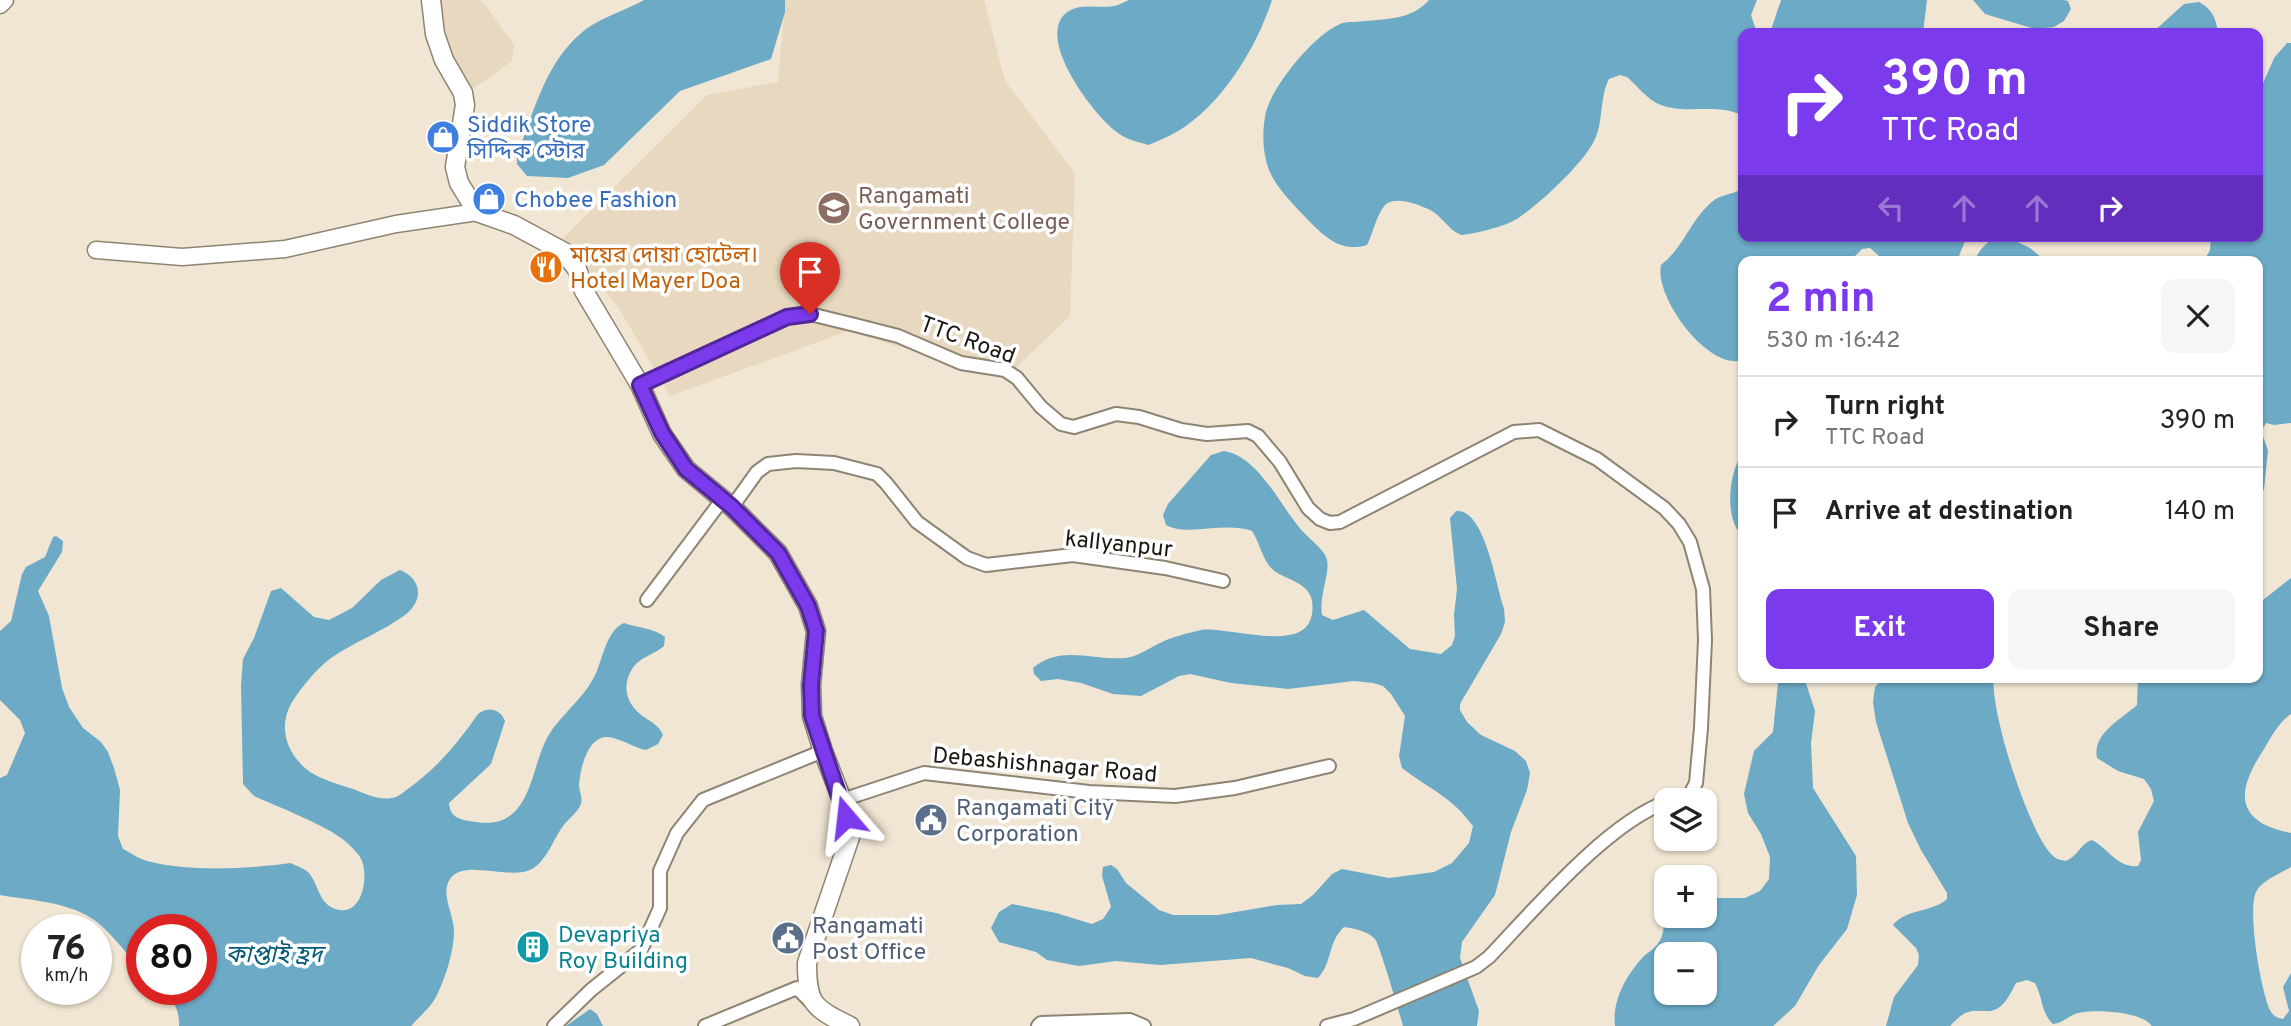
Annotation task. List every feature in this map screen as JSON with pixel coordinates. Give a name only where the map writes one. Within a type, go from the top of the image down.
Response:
[{"type":"highway","points":[[431,0],[435,34],[444,60],[463,93],[465,105],[455,167],[459,183],[477,212],[514,225],[564,252],[577,269],[584,291],[640,385],[662,433],[686,469],[727,503],[778,553],[808,606],[816,631],[811,685],[812,716],[842,800],[851,835],[807,963],[807,979],[812,1000],[819,1010],[850,1026]]},
{"type":"main road","points":[[0,5],[5,0]]},
{"type":"main road","points":[[96,250],[183,257],[285,249],[396,224],[477,212]]},
{"type":"street","name":"TTC Road","points":[[640,385],[787,317],[810,314],[898,336],[961,363],[1005,370],[1017,378],[1041,407],[1060,424],[1074,428],[1116,414],[1139,417],[1181,430],[1207,434],[1242,430],[1258,436],[1280,462],[1308,508],[1320,519],[1330,523],[1340,522],[1514,432],[1528,429],[1549,433],[1597,459],[1664,508],[1679,524],[1690,542],[1703,589],[1705,640],[1696,783],[1693,788]]},
{"type":"street","name":"kallyanpur","points":[[648,600],[727,503],[757,472],[768,464],[796,461],[834,463],[877,474],[917,522],[967,558],[986,565],[1073,555],[1165,568],[1223,581]]},
{"type":"street","points":[[554,1026],[591,990],[641,950],[660,908],[660,871],[677,833],[703,800],[823,751]]},
{"type":"street","name":"Debashishnagar Road","points":[[842,800],[925,773],[1089,792],[1175,796],[1235,788],[1329,766]]},
{"type":"street","points":[[1327,1026],[1354,1019],[1476,967],[1593,852],[1654,806]]},
{"type":"street","points":[[705,1026],[797,988],[819,1010]]},
{"type":"street","points":[[1038,1026],[1041,1023],[1130,1020],[1144,1026]]},
{"type":"shaded area","points":[[436,0],[479,0],[484,3],[514,45],[512,61],[470,91],[442,33]]},
{"type":"shaded area","name":"Rangamati Government College","points":[[785,0],[984,0],[1005,81],[1075,174],[1070,316],[1004,379],[848,331],[670,396],[617,305],[560,241],[707,95],[778,82]]},
{"type":"water","points":[[644,0],[785,0],[785,12],[771,59],[680,91],[604,165],[568,178],[527,176],[517,164],[517,155],[543,87],[560,56],[586,29]]},
{"type":"water","points":[[1129,0],[1272,0],[1247,56],[1223,91],[1194,120],[1148,145],[1121,135],[1096,111],[1072,77],[1058,40],[1058,25],[1071,10],[1114,6]]},
{"type":"water","points":[[1429,0],[1757,0],[1751,15],[1755,28],[1738,28],[1738,114],[1724,110],[1681,109],[1661,105],[1627,77],[1620,75],[1609,79],[1597,134],[1580,162],[1558,185],[1513,221],[1488,230],[1461,235],[1432,211],[1415,204],[1395,201],[1389,202],[1382,209],[1367,245],[1341,245],[1314,226],[1272,177],[1264,148],[1266,112],[1277,88],[1296,62],[1330,30],[1343,23],[1405,15],[1422,7]]},
{"type":"water","points":[[1781,0],[1927,0],[1924,28],[1772,28]]},
{"type":"water","points":[[1973,0],[2064,0],[2068,1],[2071,9],[2064,21],[2054,27],[2044,28],[2032,28],[1985,14]]},
{"type":"water","points":[[2199,2],[2213,15],[2217,28],[2158,28],[2184,4]]},
{"type":"water","points":[[2287,43],[2291,43],[2291,423],[2266,423],[2263,428],[2263,256],[2207,256],[2211,242],[2263,242],[2263,83],[2274,58]]},
{"type":"water","points":[[1738,191],[1738,242],[1965,242],[1959,256],[1879,256],[1870,248],[1862,249],[1855,256],[1738,256],[1738,361],[1726,360],[1698,341],[1674,310],[1665,294],[1661,265],[1676,250],[1705,208],[1720,197]]},
{"type":"water","points":[[2018,242],[2040,256],[1977,256],[1986,244]]},
{"type":"water","points":[[2263,437],[2268,450],[2263,491]]},
{"type":"water","points":[[1224,451],[1236,455],[1257,471],[1299,527],[1326,556],[1328,566],[1322,615],[1333,620],[1364,610],[1410,649],[1441,654],[1452,645],[1455,636],[1457,589],[1450,518],[1456,511],[1466,513],[1482,535],[1504,608],[1505,622],[1501,634],[1460,704],[1460,710],[1467,722],[1481,735],[1515,751],[1526,761],[1530,773],[1495,895],[1462,942],[1460,958],[1479,1011],[1477,1026],[1403,1026],[1375,939],[1365,932],[1344,927],[1335,939],[1326,966],[1318,978],[1251,958],[1160,965],[1116,961],[1079,966],[1047,960],[1036,952],[999,942],[991,928],[999,912],[1012,904],[1092,924],[1103,919],[1111,907],[1102,876],[1103,867],[1111,865],[1126,883],[1159,910],[1173,915],[1218,915],[1277,905],[1301,904],[1332,874],[1342,869],[1389,878],[1434,872],[1452,863],[1469,843],[1473,826],[1465,816],[1448,800],[1402,768],[1399,756],[1405,716],[1383,686],[1354,681],[1288,689],[1231,683],[1190,674],[1179,676],[1141,696],[1113,694],[1081,683],[1058,679],[1041,681],[1034,674],[1033,668],[1054,657],[1078,655],[1126,658],[1170,639],[1201,630],[1279,636],[1293,634],[1305,628],[1312,616],[1311,597],[1304,587],[1272,569],[1252,531],[1241,528],[1184,530],[1166,525],[1163,515],[1168,504],[1211,455]]},
{"type":"water","points":[[1738,462],[1738,530],[1733,520],[1730,496]]},
{"type":"water","name":"কাপ্তাই হ্রদ","points":[[53,537],[63,541],[62,552],[38,591],[49,616],[62,688],[69,707],[83,728],[101,742],[108,752],[120,790],[118,836],[123,849],[144,860],[199,868],[290,863],[309,873],[325,902],[333,908],[350,908],[361,896],[364,869],[361,859],[350,845],[326,829],[254,796],[243,784],[243,659],[254,638],[271,591],[281,588],[314,617],[329,620],[352,608],[381,580],[400,570],[413,579],[418,590],[415,603],[405,615],[331,658],[310,678],[292,702],[285,721],[290,749],[310,772],[329,781],[378,798],[396,797],[438,763],[478,714],[494,710],[505,721],[491,764],[449,803],[454,816],[466,820],[495,822],[509,816],[527,793],[550,733],[587,689],[613,632],[624,623],[651,630],[665,637],[664,646],[632,669],[626,686],[631,704],[658,727],[663,735],[658,744],[646,750],[611,737],[601,738],[591,746],[582,765],[580,806],[563,826],[542,860],[532,869],[511,873],[465,870],[450,879],[446,891],[454,931],[448,965],[434,1001],[411,1026],[179,1026],[174,1005],[217,1005],[217,914],[126,914],[126,952],[112,936],[112,914],[84,914],[55,904],[0,895],[0,778],[7,775],[25,733],[20,720],[0,700],[0,631],[11,621],[22,574],[26,567],[45,557]]},
{"type":"water","points":[[2291,578],[2291,714],[2276,730],[2255,764],[2245,791],[2250,813],[2272,828],[2291,833],[2291,867],[2259,888],[2253,916],[2256,951],[2266,1000],[2272,1013],[2283,1019],[2289,1011],[2283,987],[2291,973],[2291,1026],[2152,1026],[2128,1014],[2095,1011],[2078,1013],[2053,1024],[2046,1015],[2035,983],[2027,980],[2016,983],[2004,1003],[1996,1009],[1968,1012],[1950,1026],[1886,1026],[1894,997],[1918,965],[1919,955],[1916,948],[1893,925],[1905,916],[1941,903],[1947,899],[1947,893],[1908,823],[1876,722],[1873,702],[1875,687],[1879,683],[1994,683],[1998,715],[2012,770],[2033,822],[2052,855],[2066,861],[2092,840],[2124,864],[2138,866],[2141,860],[2138,832],[2154,801],[2151,789],[2144,779],[2118,771],[2097,758],[2099,741],[2110,727],[2137,705],[2138,683],[2263,683],[2263,600]]},
{"type":"water","points":[[1778,683],[1806,683],[1815,711],[1811,743],[1813,788],[1856,856],[1857,895],[1847,929],[1819,965],[1795,1006],[1773,1026],[1615,1026],[1618,998],[1626,980],[1643,957],[1654,948],[1654,1005],[1717,1005],[1717,942],[1659,942],[1664,928],[1717,928],[1717,898],[1745,898],[1760,891],[1769,879],[1770,857],[1761,834],[1748,813],[1744,794],[1754,751],[1773,732]]},
{"type":"water","points":[[590,1009],[597,1014],[603,1026],[566,1026]]},
{"type":"place","name":"Siddik Store সিদ্দিক স্টোর","points":[[443,137]]},
{"type":"place","name":"Chobee Fashion","points":[[489,199]]},
{"type":"place","name":"Rangamati Government College","points":[[834,208]]},
{"type":"place","name":"মায়ের দোয়া হোটেল। Hotel Mayer Doa","points":[[546,267]]},
{"type":"place","name":"Rangamati City Corporation","points":[[931,820]]},
{"type":"place","name":"Rangamati Post Office","points":[[788,938]]},
{"type":"place","name":"Devapriya Roy Building","points":[[533,947]]},
{"type":"route","points":[[810,314],[787,317],[640,385],[662,433],[686,469],[732,507],[778,553],[808,606],[816,631],[811,685],[812,716],[846,817]]}]
